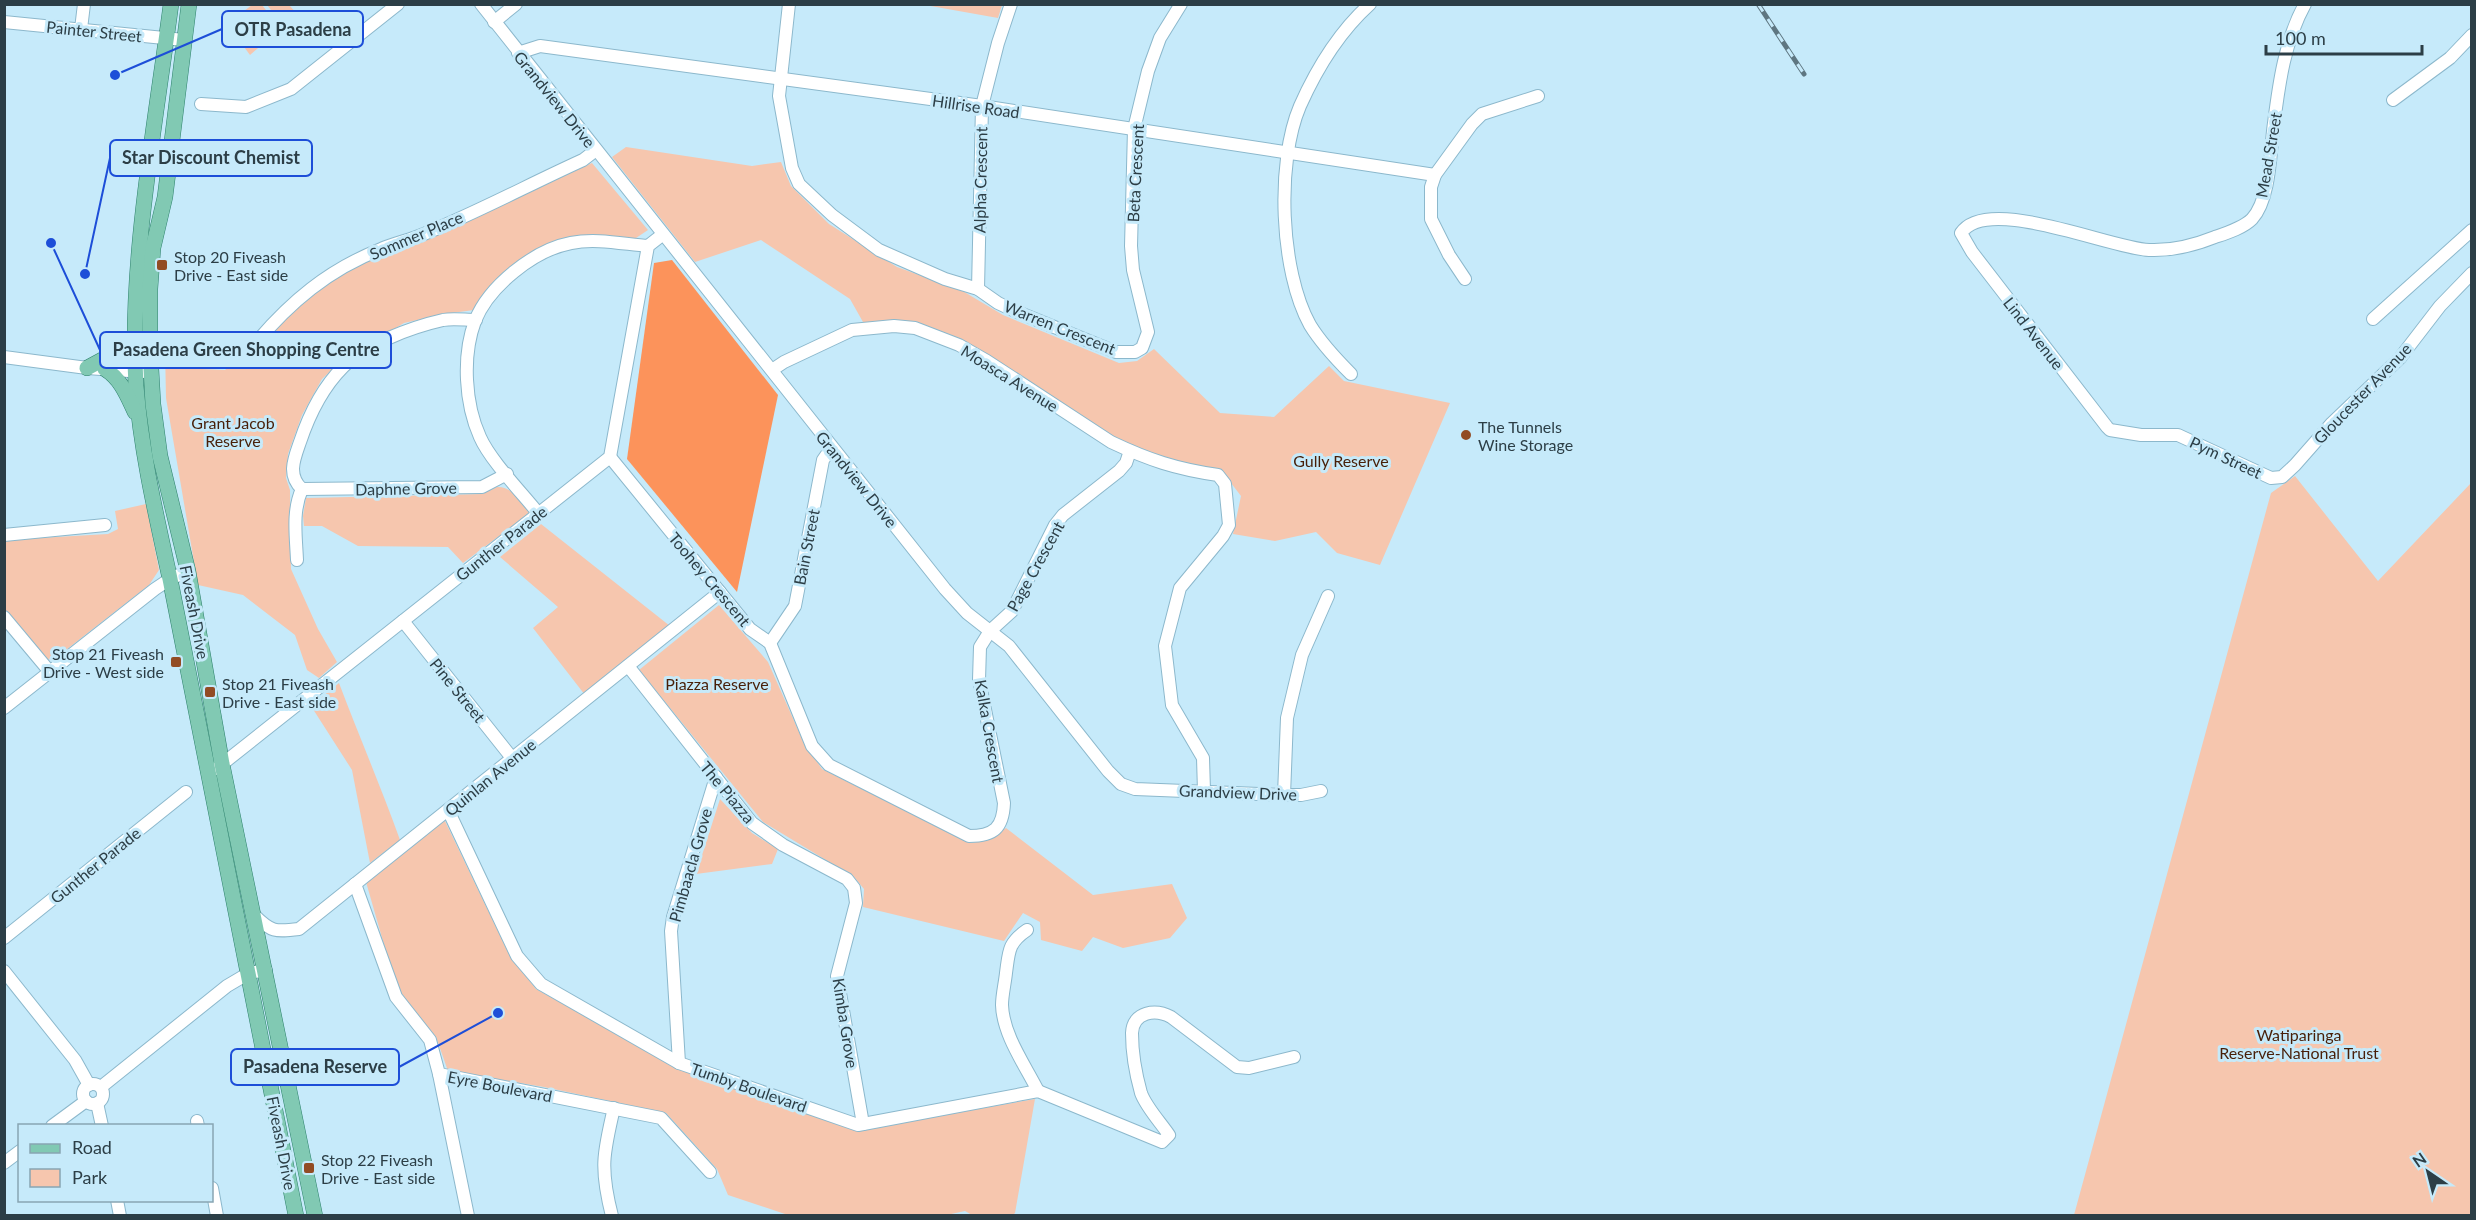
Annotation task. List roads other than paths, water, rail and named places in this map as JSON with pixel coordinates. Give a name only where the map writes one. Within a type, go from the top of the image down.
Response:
[{"type":"main road","name":"Fiveash Drive","points":[[171,4],[144,214],[136,302],[135,342],[188,571],[222,764],[315,1215]]},
{"type":"main road","name":"Fiveash Drive","points":[[189,4],[163,210],[153,248],[140,423],[149,481],[210,774],[296,1215]]},
{"type":"main road","points":[[87,368],[135,342]]},
{"type":"main road","points":[[105,369],[114,375],[124,388],[140,423]]},
{"type":"street","points":[[81,29],[84,4]]},
{"type":"street","points":[[201,104],[246,107],[291,89],[398,4]]},
{"type":"street","name":"Grandview Drive","points":[[481,4],[945,589],[967,613],[1009,646],[1108,771],[1121,784],[1135,789],[1284,795],[1301,795],[1321,791]]},
{"type":"street","points":[[494,22],[516,4]]},
{"type":"street","name":"Warren Crescent","points":[[789,4],[779,96],[792,168],[799,184],[832,215],[879,250],[945,279],[978,289],[998,303],[1015,311],[1116,352],[1136,352],[1142,348]]},
{"type":"street","name":"Alpha Crescent","points":[[978,289],[982,106],[998,43],[1011,4]]},
{"type":"street","name":"Beta Crescent","points":[[1142,348],[1148,332],[1148,324],[1133,270],[1131,246],[1134,129],[1148,71],[1160,38],[1181,4]]},
{"type":"street","points":[[1351,374],[1310,324],[1292,274],[1287,245],[1284,200],[1288,152],[1299,108],[1319,70],[1341,37],[1370,4]]},
{"type":"street","name":"Mead Street","points":[[1961,233],[1971,224],[2004,218],[2058,228],[2124,246],[2149,250],[2175,248],[2209,240],[2229,233],[2250,220],[2259,210],[2266,189],[2274,120],[2289,42],[2305,4]]},
{"type":"street","name":"Painter Street","points":[[4,22],[184,40]]},
{"type":"street","points":[[2393,100],[2450,58],[2472,35]]},
{"type":"street","name":"Hillrise Road","points":[[518,53],[540,46],[982,106],[1435,175]]},
{"type":"street","points":[[1465,279],[1449,255],[1431,219],[1431,188],[1435,175],[1472,124],[1482,114],[1538,96]]},
{"type":"street","name":"Sommer Place","points":[[254,345],[281,313],[343,267],[380,249],[424,234],[581,160],[596,150]]},
{"type":"street","points":[[2373,319],[2472,230]]},
{"type":"street","name":"Lind Avenue","points":[[1961,233],[1991,277],[2110,430]]},
{"type":"street","points":[[610,457],[648,246],[662,235]]},
{"type":"street","points":[[538,513],[481,440],[469,399],[468,348],[476,320],[507,277],[538,255],[572,243],[607,242],[648,246]]},
{"type":"street","name":"Gloucester Avenue","points":[[2271,478],[2282,477],[2295,465],[2332,423],[2400,358],[2440,306],[2472,273]]},
{"type":"street","points":[[297,560],[295,517],[297,499],[302,489],[296,483],[292,473],[294,458],[305,426],[328,384],[345,365],[367,350],[408,330],[446,320],[476,320]]},
{"type":"street","name":"Moasca Avenue","points":[[772,370],[852,330],[894,326],[915,328],[959,345],[987,361],[1130,451],[1162,464],[1218,475],[1225,484],[1229,525],[1223,536],[1180,588],[1165,646],[1172,705],[1203,758],[1203,791]]},
{"type":"street","points":[[4,357],[87,368],[143,372]]},
{"type":"street","name":"Pym Street","points":[[2110,430],[2141,435],[2178,435],[2271,478]]},
{"type":"street","name":"Bain Street","points":[[770,643],[795,606],[823,460],[832,447]]},
{"type":"street","name":"Page Crescent","points":[[990,631],[1012,611],[1055,525],[1063,515],[1119,471],[1126,463],[1130,451]]},
{"type":"street","name":"Gunther Parade","points":[[210,774],[610,457]]},
{"type":"street","name":"Toohey Crescent","points":[[610,457],[750,628],[770,643],[812,746],[830,765],[969,836],[982,836],[995,830]]},
{"type":"street","name":"Daphne Grove","points":[[302,489],[482,487],[507,474]]},
{"type":"street","points":[[4,535],[105,525]]},
{"type":"street","points":[[4,708],[170,579],[188,571]]},
{"type":"street","name":"Quinlan Avenue","points":[[254,915],[268,928],[279,932],[299,929],[720,592]]},
{"type":"street","points":[[1284,795],[1287,718],[1302,655],[1328,596]]},
{"type":"street","points":[[4,617],[50,672]]},
{"type":"street","name":"Pine Street","points":[[403,621],[512,758]]},
{"type":"street","name":"Kalka Crescent","points":[[990,631],[980,647],[979,680],[1004,803],[1003,818],[995,830]]},
{"type":"street","name":"The Piazza","points":[[627,666],[752,823],[783,845],[847,879],[855,888]]},
{"type":"street","name":"Pimbaacla Grove","points":[[679,1063],[672,924],[716,777]]},
{"type":"street","name":"Gunther Parade","points":[[4,938],[186,792]]},
{"type":"street","name":"Tumby Boulevard","points":[[448,810],[518,956],[540,984],[679,1063],[858,1125],[1038,1091]]},
{"type":"street","name":"Eyre Boulevard","points":[[355,884],[396,997],[430,1040],[439,1074],[661,1118],[710,1172]]},
{"type":"street","name":"Kimba Grove","points":[[855,888],[856,903],[837,976],[863,1124]]},
{"type":"street","points":[[1027,930],[1014,939],[1010,948],[1002,1004],[1011,1037],[1038,1091],[1162,1142],[1169,1136],[1142,1095],[1132,1030],[1140,1017],[1147,1012],[1160,1011],[1171,1017],[1237,1067],[1249,1068],[1294,1057]]},
{"type":"street","points":[[102,1124],[92,1102],[84,1093],[227,986],[249,974],[266,969]]},
{"type":"street","points":[[4,971],[95,1086]]},
{"type":"street","points":[[439,1074],[468,1215]]},
{"type":"street","points":[[54,1124],[92,1102]]},
{"type":"street","points":[[612,1215],[604,1185],[603,1162],[614,1108]]},
{"type":"street","points":[[4,1163],[18,1152]]},
{"type":"street","points":[[213,1193],[217,1215]]},
{"type":"railway","points":[[1758,4],[1804,74]]},
{"type":"place","name":"OTR Pasadena","points":[[115,75]]},
{"type":"place","name":"Pasadena Green Shopping Centre","points":[[51,243]]},
{"type":"place","name":"Stop 20 Fiveash Drive - East side","points":[[162,265]]},
{"type":"place","name":"Star Discount Chemist","points":[[85,274]]},
{"type":"place","name":"The Tunnels Wine Storage","points":[[1466,435]]},
{"type":"place","name":"Stop 21 Fiveash Drive - West side","points":[[176,662]]},
{"type":"place","name":"Stop 21 Fiveash Drive - East side","points":[[210,692]]},
{"type":"place","name":"Pasadena Reserve","points":[[498,1013]]},
{"type":"place","name":"Stop 22 Fiveash Drive - East side","points":[[309,1168]]},
{"type":"park label","name":"Grant Jacob Reserve","points":[[233,431]]},
{"type":"park label","name":"Gully Reserve","points":[[1341,460]]},
{"type":"park label","name":"Piazza Reserve","points":[[717,683]]},
{"type":"park label","name":"Watiparinga Reserve-National Trust","points":[[2299,1043]]}]
